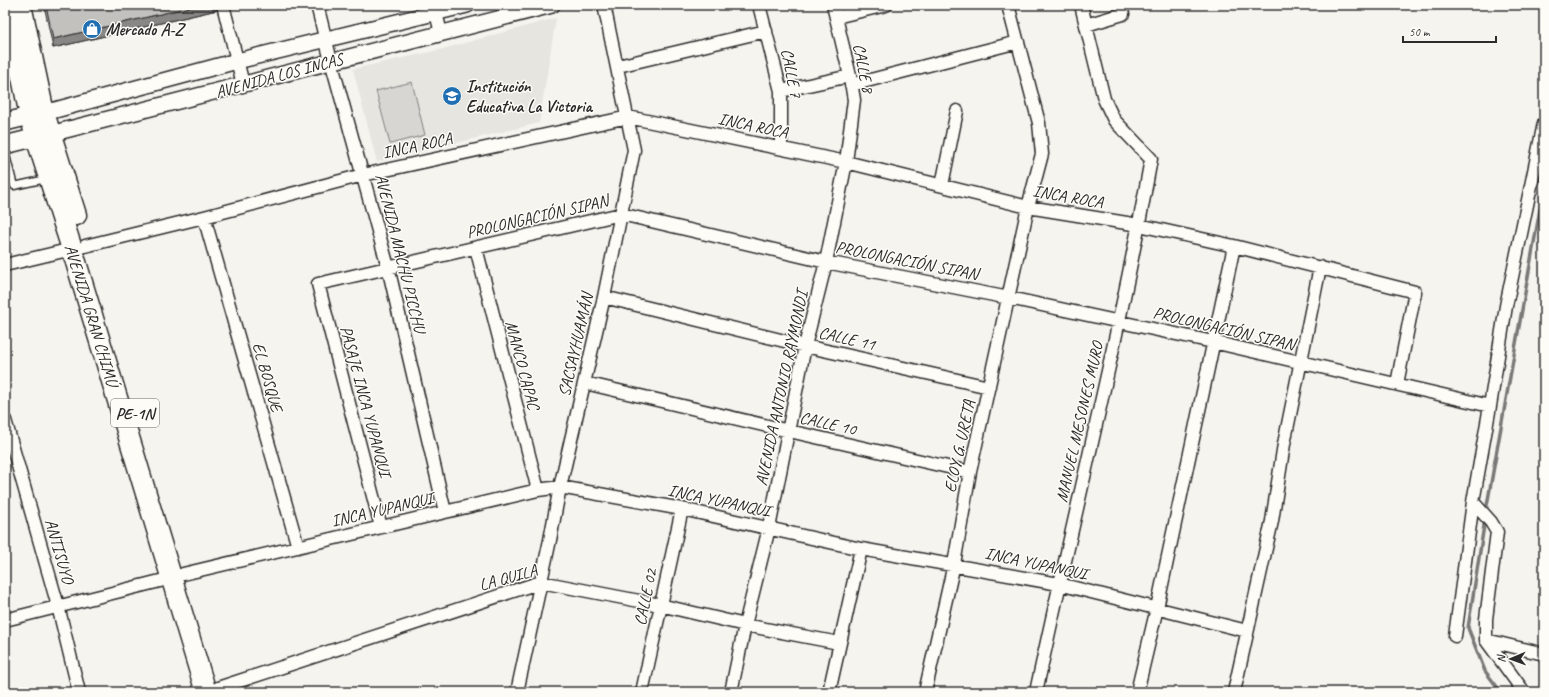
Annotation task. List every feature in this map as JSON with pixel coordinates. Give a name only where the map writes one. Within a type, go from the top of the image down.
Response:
[{"type":"highway","name":"AVENIDA GRAN CHIMÚ","points":[[7,5],[43,136],[177,576],[214,691]]},
{"type":"highway","name":"AVENIDA GRAN CHIMÚ","points":[[21,5],[37,114]]},
{"type":"highway","name":"AVENIDA GRAN CHIMÚ","points":[[43,136],[49,178],[78,247]]},
{"type":"main road","name":"AVENIDA LOS INCAS","points":[[5,122],[37,114]]},
{"type":"main road","name":"AVENIDA LOS INCAS","points":[[5,145],[43,136]]},
{"type":"street","points":[[223,5],[243,84]]},
{"type":"street","name":"AVENIDA MACHU PICCHU","points":[[317,5],[388,267],[445,512]]},
{"type":"street","name":"AVENIDA LOS INCAS","points":[[37,114],[238,61],[326,40],[435,9],[467,5]]},
{"type":"street","name":"AVENIDA LOS INCAS","points":[[43,136],[552,5]]},
{"type":"street","name":"SACSAYHUAMÁN","points":[[517,692],[560,487],[604,297],[634,150],[618,66],[604,5]]},
{"type":"street","name":"CALLE 7","points":[[759,5],[781,91],[781,148]]},
{"type":"street","name":"CALLE 8","points":[[833,5],[851,80],[854,100],[846,162]]},
{"type":"street","points":[[836,17],[886,5]]},
{"type":"street","name":"ELOY G. URETA","points":[[925,692],[954,564],[970,472],[1028,207],[1042,154],[1039,123],[1008,5]]},
{"type":"street","points":[[1081,5],[1086,25],[1123,14]]},
{"type":"street","points":[[435,9],[441,33]]},
{"type":"street","name":"MANUEL MESONES MURO","points":[[1036,692],[1119,322],[1151,159],[1114,120],[1106,104],[1086,25]]},
{"type":"street","points":[[618,66],[766,32]]},
{"type":"street","points":[[781,91],[851,80],[1018,42]]},
{"type":"street","points":[[942,186],[957,111]]},
{"type":"street","name":"INCA ROCA","points":[[5,265],[204,217],[364,175],[628,117],[846,162],[1028,207],[1139,225],[1234,246],[1415,292],[1397,384]]},
{"type":"street","points":[[1455,636],[1473,502],[1506,306],[1544,123]]},
{"type":"street","name":"AVENIDA ANTONIO RAYMONDI","points":[[731,692],[745,625],[769,528],[805,346],[826,262],[846,162]]},
{"type":"street","name":"PROLONGACIÓN SIPAN","points":[[318,284],[621,214],[826,262],[1009,298],[1213,342],[1490,406]]},
{"type":"street","name":"EL BOSQUE","points":[[204,217],[298,546]]},
{"type":"street","points":[[1137,692],[1157,608],[1234,246]]},
{"type":"street","name":"MANCO CAPAC","points":[[476,248],[538,490]]},
{"type":"street","points":[[1234,692],[1272,521],[1284,444],[1320,267]]},
{"type":"street","name":"PASAJE INCA YUPANQUI","points":[[318,284],[381,527]]},
{"type":"street","name":"CALLE 11","points":[[604,297],[805,346],[989,387]]},
{"type":"street","name":"CALLE 10","points":[[585,383],[970,472]]},
{"type":"street","name":"ANTISUYO","points":[[5,420],[58,606],[80,692]]},
{"type":"street","name":"INCA YUPANQUI","points":[[5,620],[298,546],[538,490],[560,487],[682,509],[861,549],[954,564],[1059,584],[1248,631]]},
{"type":"street","points":[[1473,502],[1491,522],[1497,532],[1486,619],[1486,640],[1524,692]]},
{"type":"street","name":"CALLE 02","points":[[642,692],[682,509]]},
{"type":"street","points":[[829,692],[861,549]]},
{"type":"street","name":"LA QUILA","points":[[214,691],[541,582],[660,605],[745,625],[839,643]]},
{"type":"street","points":[[1486,640],[1544,654]]},
{"type":"lane","points":[[5,151],[14,186],[49,178]]},
{"type":"shaded area","name":"Institución Educativa La Victoria","points":[[556,18],[539,123],[377,162],[353,69],[439,50]]},
{"type":"shaded area","points":[[412,82],[425,135],[390,144],[376,91]]},
{"type":"building","name":"Mercado A-Z","points":[[46,5],[199,5],[53,39]]},
{"type":"waterway","points":[[1486,511],[1544,187]]},
{"type":"waterway","points":[[1485,519],[1468,628],[1485,671],[1501,692]]},
{"type":"place","name":"Mercado A-Z","points":[[92,29]]},
{"type":"place","name":"Institución Educativa La Victoria","points":[[452,96]]}]
